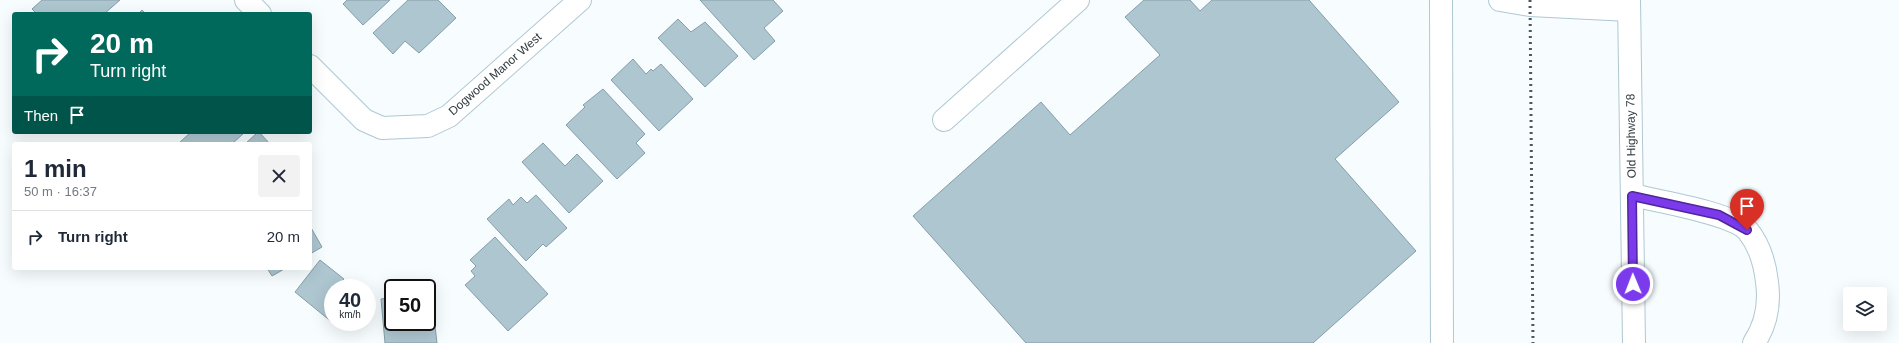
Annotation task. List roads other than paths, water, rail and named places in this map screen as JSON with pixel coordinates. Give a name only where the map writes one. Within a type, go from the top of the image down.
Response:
[{"type":"street","points":[[246,0],[258,12]]},
{"type":"street","name":"Dogwood Manor West","points":[[312,68],[364,120],[382,128],[428,126],[449,116],[580,0]]},
{"type":"street","points":[[944,120],[1078,0]]},
{"type":"street","points":[[1441,0],[1442,343]]},
{"type":"street","points":[[1500,0],[1530,5],[1630,5]]},
{"type":"street","name":"Old Highway 78","points":[[1630,5],[1634,343]]},
{"type":"street","points":[[1632,196],[1719,215],[1747,230],[1760,250],[1766,270],[1768,290],[1767,312],[1761,333],[1754,343]]},
{"type":"railway","points":[[1530,0],[1533,343]]}]
